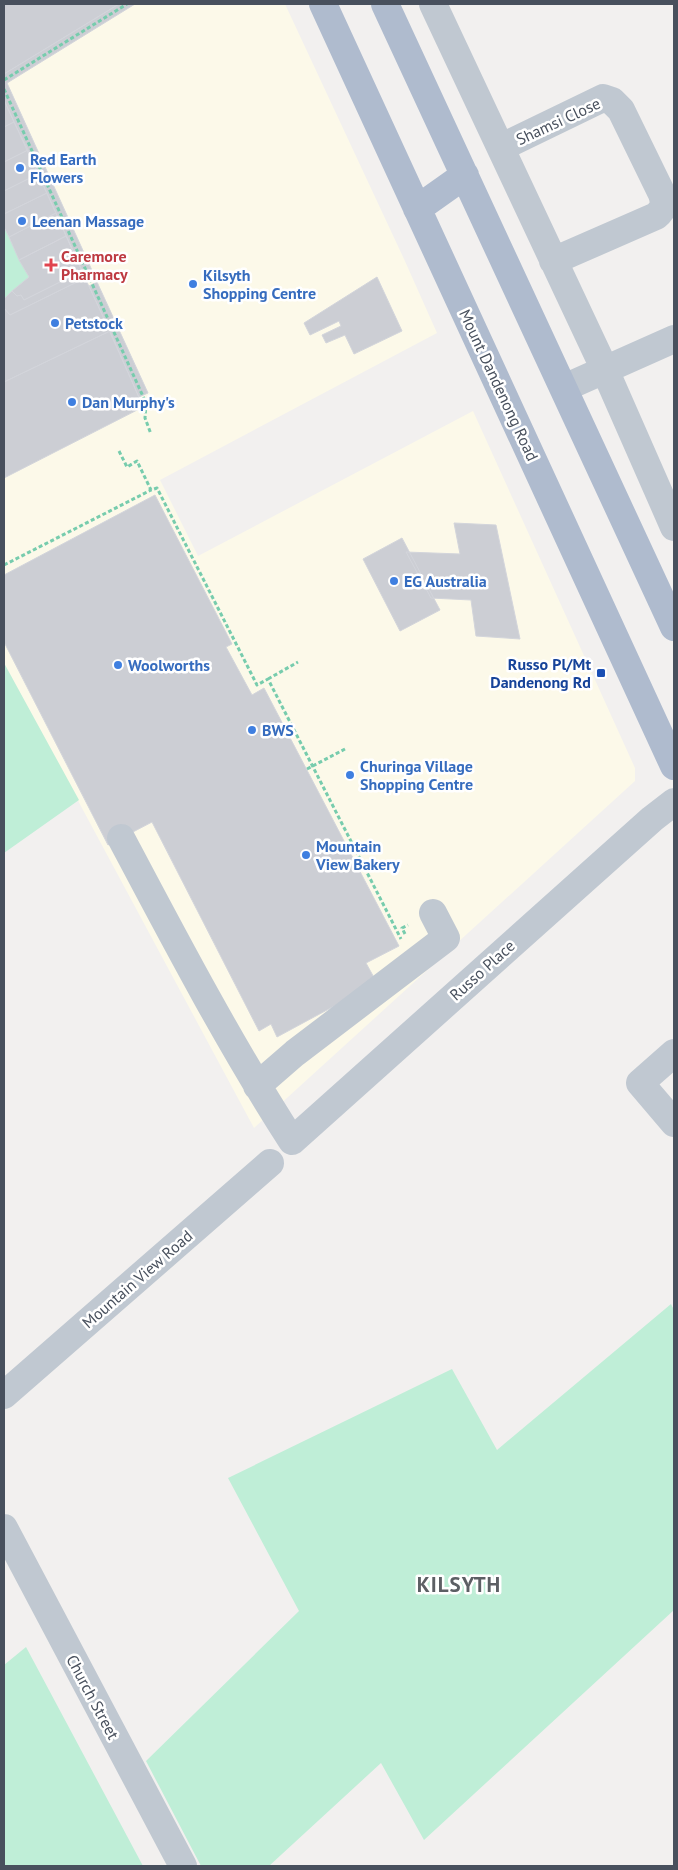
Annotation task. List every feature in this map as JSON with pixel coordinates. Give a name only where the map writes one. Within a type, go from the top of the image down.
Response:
[{"type":"main road","name":"Mount Dandenong Road","points":[[323,4],[674,766]]},
{"type":"main road","points":[[385,4],[674,627]]},
{"type":"main road","points":[[412,198],[465,174]]},
{"type":"street","points":[[433,4],[605,370],[674,527]]},
{"type":"street","name":"Shamsi Close","points":[[502,148],[603,98],[612,101],[621,110],[662,194],[664,203],[662,210],[656,216],[553,261]]},
{"type":"street","points":[[564,388],[674,339]]},
{"type":"street","name":"Russo Place","points":[[257,1086],[292,1140],[652,819],[674,802]]},
{"type":"street","points":[[121,838],[215,1014],[257,1086],[290,1043],[446,938],[433,913]]},
{"type":"street","points":[[674,1053],[640,1083],[674,1123]]},
{"type":"street","name":"Mountain View Road","points":[[4,1395],[270,1163]]},
{"type":"street","name":"Church Street","points":[[4,1528],[183,1866]]},
{"type":"path","points":[[4,80],[127,4]]},
{"type":"path","points":[[4,89],[146,403],[145,418],[151,434]]},
{"type":"path","points":[[119,450],[127,467],[137,462],[151,490]]},
{"type":"path","points":[[4,565],[157,488],[258,685],[298,662]]},
{"type":"path","points":[[268,679],[405,946]]},
{"type":"path","points":[[307,769],[345,749]]},
{"type":"path","points":[[410,931],[404,934],[402,928],[433,913]]},
{"type":"shaded area","name":"Churinga Village Shopping Centre","points":[[4,4],[285,4],[437,333],[160,480],[198,556],[473,411],[635,768],[635,781],[254,1128],[4,663],[4,299],[28,277],[4,227]]},
{"type":"green space","points":[[4,227],[29,277],[4,299]]},
{"type":"green space","points":[[4,663],[79,800],[4,853]]},
{"type":"green space","points":[[671,1304],[674,1310],[674,1610],[424,1840],[381,1763],[269,1866],[201,1866],[146,1761],[299,1611],[228,1478],[452,1369],[497,1450]]},
{"type":"green space","points":[[26,1647],[143,1866],[4,1866],[4,1665]]},
{"type":"building","points":[[4,4],[119,4],[4,74]]},
{"type":"building","points":[[119,4],[135,4],[7,83],[95,277],[87,281],[4,100],[4,74]]},
{"type":"building","points":[[4,100],[14,122],[4,127]]},
{"type":"building","points":[[14,122],[28,150],[4,162],[4,127]]},
{"type":"building","name":"Red Earth Flowers","points":[[28,150],[38,174],[4,191],[4,162]]},
{"type":"building","points":[[38,174],[47,193],[4,214],[4,191]]},
{"type":"building","name":"Leenan Massage","points":[[47,193],[56,213],[9,237],[4,227],[4,214]]},
{"type":"building","points":[[56,213],[66,236],[19,260],[9,237]]},
{"type":"building","name":"Caremore Pharmacy","points":[[66,236],[82,271],[24,300],[21,295],[17,296],[12,291],[29,277],[19,260]]},
{"type":"building","points":[[82,271],[85,278],[10,315],[4,308],[4,299],[12,291],[17,296],[21,295],[24,300]]},
{"type":"building","points":[[377,277],[402,331],[354,354],[345,335],[326,343],[322,335],[341,326],[339,321],[310,335],[304,323]]},
{"type":"building","name":"Petstock","points":[[85,278],[110,331],[4,382],[4,308],[10,315]]},
{"type":"building","points":[[97,282],[148,393],[139,397],[89,286]]},
{"type":"building","name":"Dan Murphy's","points":[[110,331],[143,407],[4,478],[4,382]]},
{"type":"building","points":[[155,495],[232,644],[226,647],[252,695],[264,688],[399,946],[366,963],[377,983],[277,1037],[271,1024],[259,1031],[152,822],[108,845],[4,642],[4,575]]},
{"type":"building","points":[[454,523],[496,525],[520,639],[476,636],[471,600],[431,598],[406,552],[460,554]]},
{"type":"building","points":[[402,538],[440,610],[400,631],[363,559]]},
{"type":"place","name":"Red Earth Flowers","points":[[20,168]]},
{"type":"place","name":"Leenan Massage","points":[[22,221]]},
{"type":"place","name":"Caremore Pharmacy","points":[[51,265]]},
{"type":"place","name":"Kilsyth Shopping Centre","points":[[193,284]]},
{"type":"place","name":"Petstock","points":[[55,323]]},
{"type":"place","name":"Dan Murphy's","points":[[72,402]]},
{"type":"place","name":"EG Australia","points":[[394,581]]},
{"type":"place","name":"Woolworths","points":[[118,665]]},
{"type":"place","name":"Russo Pl/Mt Dandenong Rd","points":[[601,673]]},
{"type":"place","name":"BWS","points":[[252,730]]},
{"type":"place","name":"Churinga Village Shopping Centre","points":[[350,775]]},
{"type":"place","name":"Mountain View Bakery","points":[[306,855]]},
{"type":"district","name":"KILSYTH","points":[[459,1584]]}]
